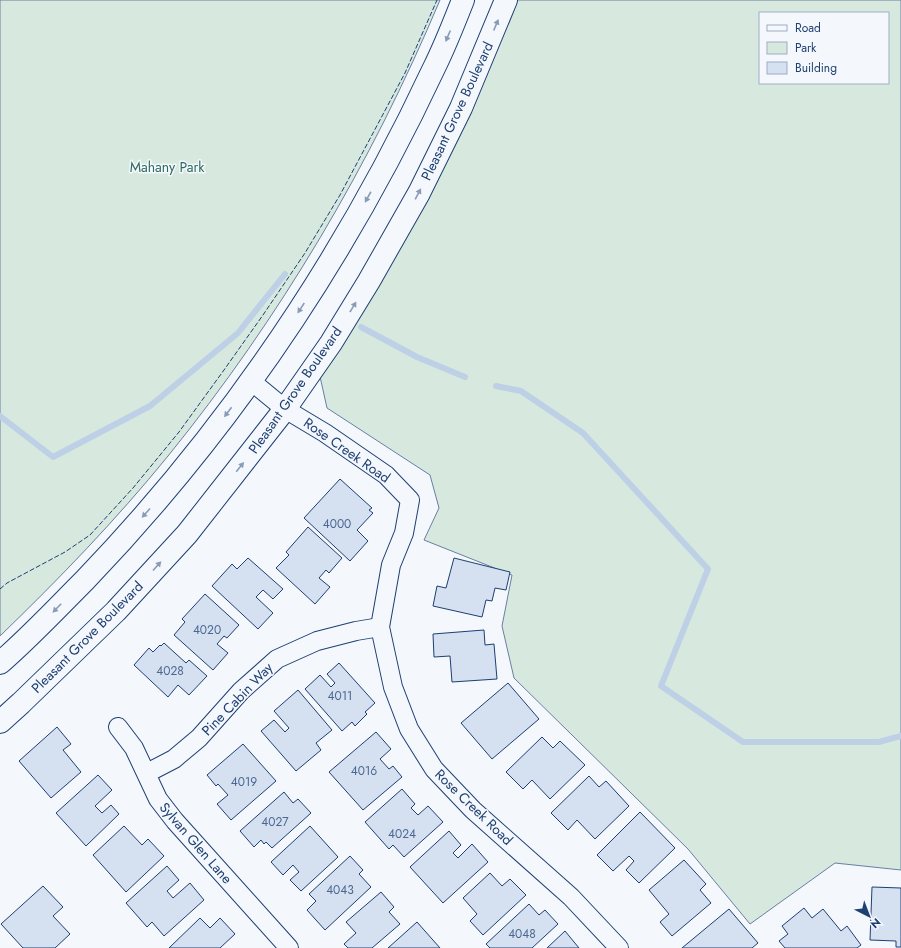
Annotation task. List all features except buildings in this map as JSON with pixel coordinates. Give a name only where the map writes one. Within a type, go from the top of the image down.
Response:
[{"type":"main road","points":[[0,663],[38,627],[135,526],[189,461],[251,381],[306,301],[394,151],[432,74],[463,0]]},
{"type":"main road","name":"Pleasant Grove Boulevard","points":[[0,722],[116,611],[187,534],[286,409],[369,281],[418,193],[461,108],[506,0]]},
{"type":"street","name":"Rose Creek Road","points":[[251,381],[286,409],[325,433],[386,475],[410,500],[404,533],[391,566],[380,627],[394,687],[409,729],[434,769],[473,810],[571,897],[619,948]]},
{"type":"street","name":"Pine Cabin Way","points":[[146,773],[174,759],[199,738],[241,691],[277,659],[317,640],[380,627]]},
{"type":"street","name":"Sylvan Glen Lane","points":[[118,727],[134,748],[158,799],[175,821],[289,948]]},
{"type":"green space","name":"Mahany Park","points":[[0,0],[440,0],[384,121],[353,180],[320,238],[248,350],[209,404],[148,480],[108,526],[44,593],[0,636]]},
{"type":"green space","points":[[512,0],[901,0],[901,870],[835,863],[750,924],[688,849],[514,678],[502,626],[512,575],[424,540],[439,508],[430,475],[327,408],[319,372]]},
{"type":"waterway","points":[[0,416],[53,457],[150,406],[238,333],[285,274]]},
{"type":"waterway","points":[[361,327],[417,357],[465,377]]},
{"type":"waterway","points":[[496,386],[521,391],[583,433],[708,569],[661,686],[743,742],[879,742],[901,736]]},
{"type":"fence","points":[[0,589],[7,583],[65,552],[90,535],[133,488],[179,432],[263,315],[305,253],[340,195],[405,73],[437,0]]}]
